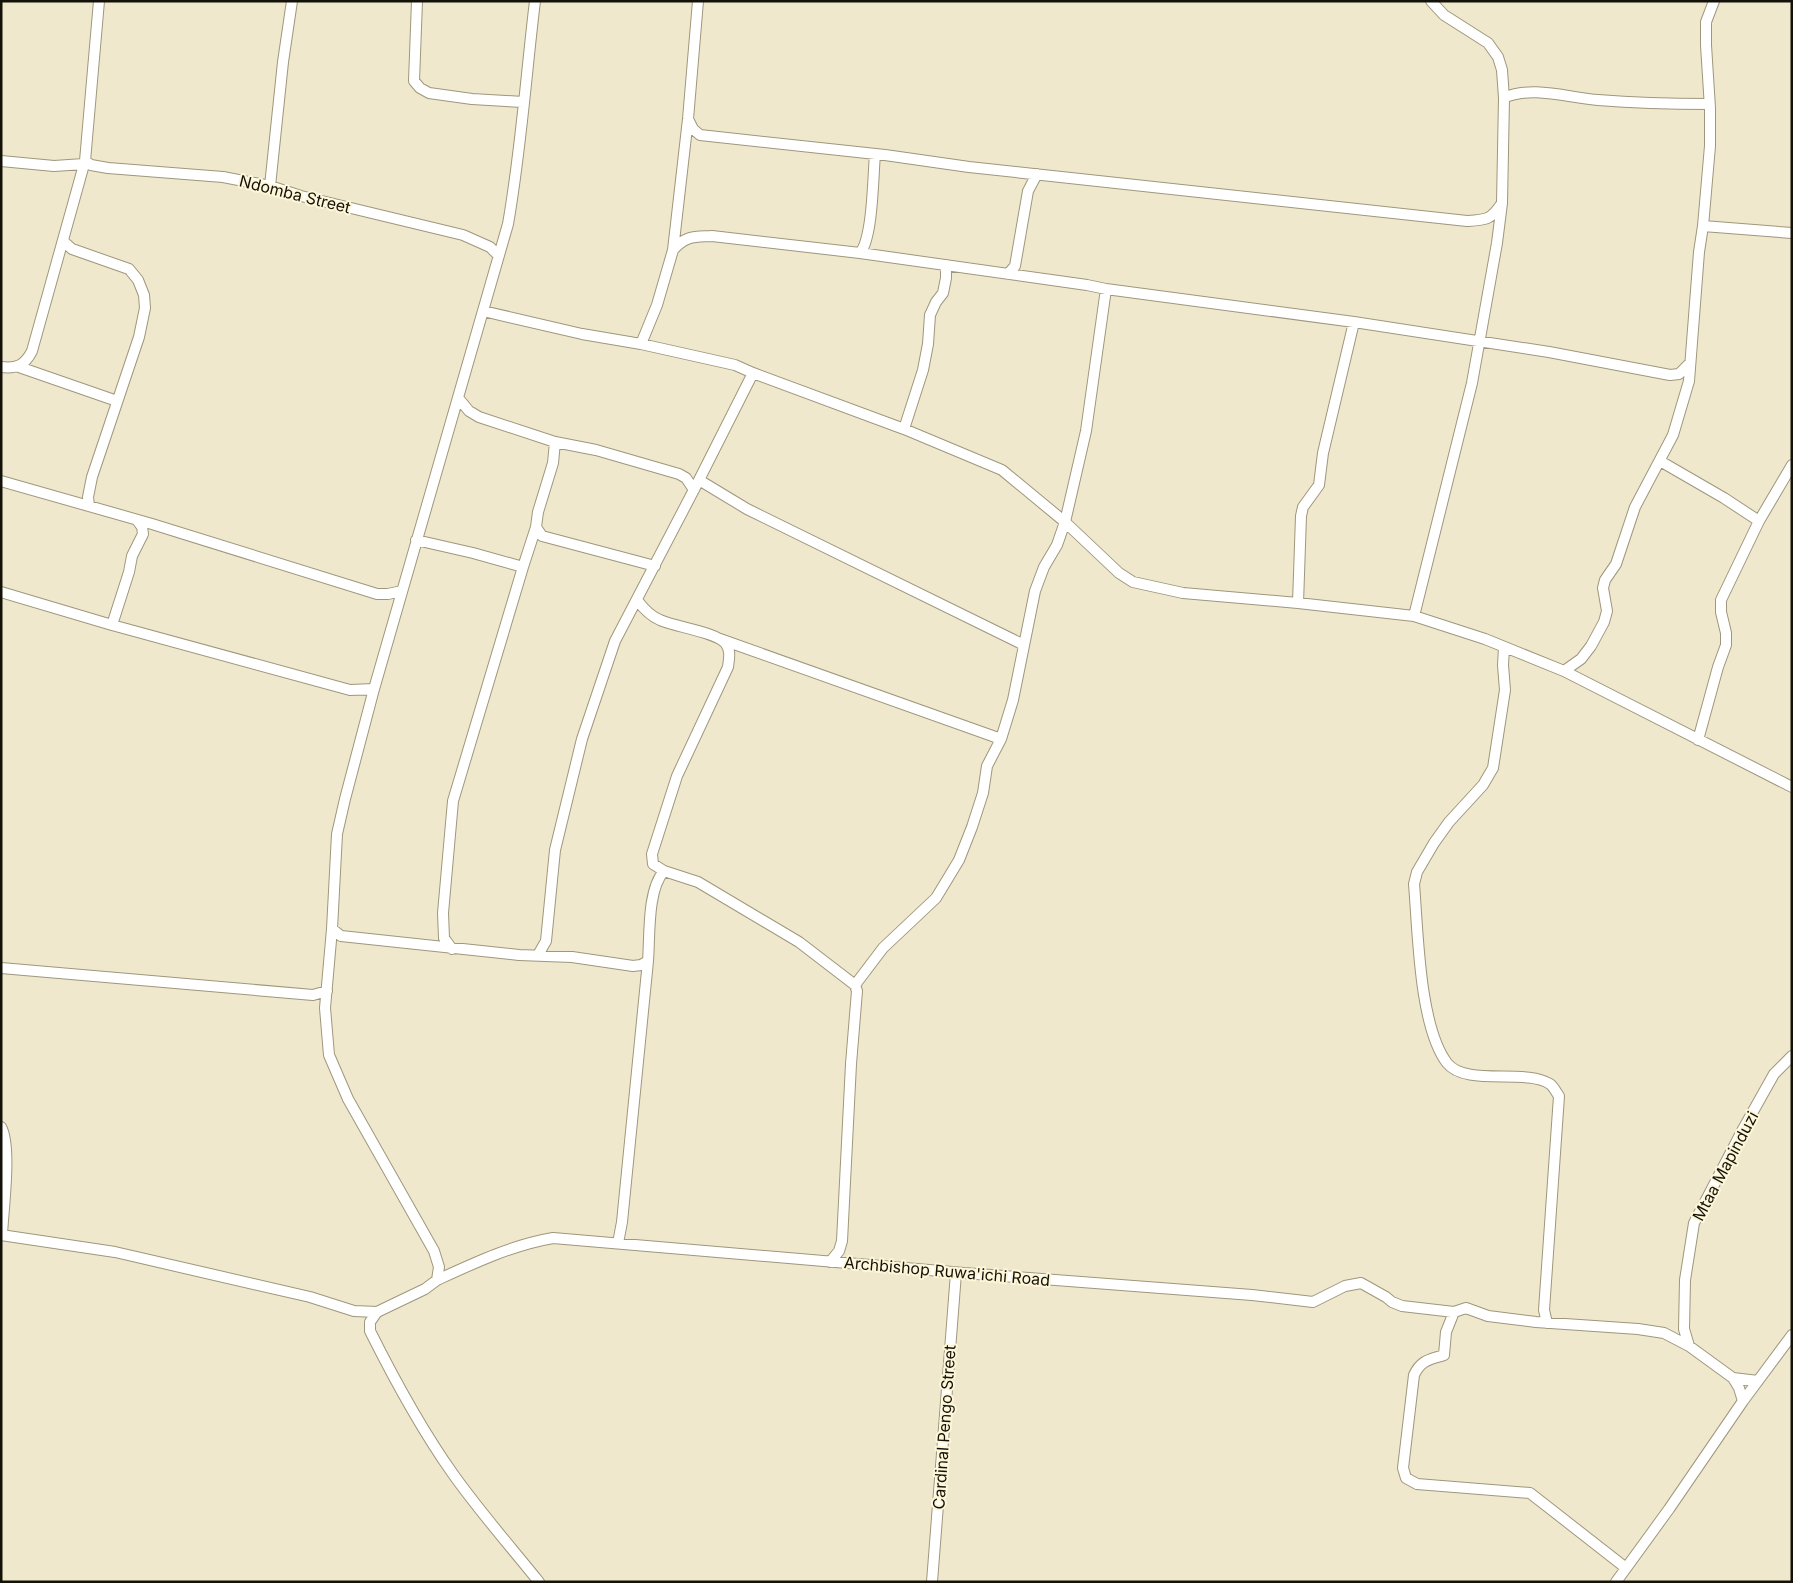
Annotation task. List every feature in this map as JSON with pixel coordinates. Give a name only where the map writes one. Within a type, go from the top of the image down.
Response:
[{"type":"street","points":[[19,367],[27,361],[32,351],[85,162],[99,1]]},
{"type":"street","points":[[270,186],[283,62],[292,1]]},
{"type":"street","points":[[417,1],[414,81],[420,88],[430,93],[472,99],[523,102]]},
{"type":"street","points":[[437,1280],[439,1267],[434,1251],[348,1099],[330,1055],[326,1018],[337,834],[374,689],[508,224],[517,170],[523,102],[536,1]]},
{"type":"street","points":[[641,344],[657,305],[673,250],[686,143],[698,1]]},
{"type":"street","points":[[1414,616],[1472,383],[1497,243],[1502,203],[1504,98],[1502,70],[1498,57],[1488,43],[1444,15],[1431,1]]},
{"type":"street","points":[[1564,671],[1581,659],[1592,646],[1604,622],[1607,611],[1603,588],[1605,580],[1616,564],[1635,506],[1673,435],[1689,381],[1699,252],[1710,146],[1706,22],[1714,1]]},
{"type":"street","points":[[1504,98],[1513,94],[1540,93],[1598,100],[1709,104]]},
{"type":"street","points":[[688,119],[693,129],[700,134],[969,167],[1466,221],[1483,220],[1494,215],[1502,203]]},
{"type":"street","points":[[686,143],[700,134]]},
{"type":"street","points":[[860,253],[864,248],[870,221],[874,154]]},
{"type":"street","points":[[1,160],[47,165],[85,162]]},
{"type":"street","name":"Ndomba Street","points":[[85,162],[108,168],[223,177],[270,186],[301,196],[463,236],[490,248],[498,255]]},
{"type":"street","points":[[1008,274],[1015,266],[1028,191],[1038,174]]},
{"type":"street","points":[[678,218],[690,237]]},
{"type":"street","points":[[1703,226],[1792,233]]},
{"type":"street","points":[[673,250],[679,243],[690,237],[712,236],[860,253],[1106,289],[1354,322],[1549,352],[1670,375],[1679,374],[1690,363]]},
{"type":"street","points":[[62,241],[72,249],[129,269],[138,280],[144,295],[144,308],[139,337],[92,477],[88,497],[89,506]]},
{"type":"street","points":[[904,429],[923,370],[928,344],[930,315],[943,293],[946,265]]},
{"type":"street","points":[[855,984],[883,948],[936,898],[959,860],[972,827],[983,793],[987,766],[1001,739],[1013,700],[1035,591],[1044,567],[1057,545],[1065,522],[1086,431],[1106,289]]},
{"type":"street","points":[[483,311],[582,334],[641,344],[735,365],[904,429],[1002,470],[1065,522],[1119,573],[1133,582],[1183,593],[1414,616],[1485,639],[1564,671],[1792,787]]},
{"type":"street","points":[[1298,603],[1300,516],[1303,507],[1318,485],[1322,453],[1354,322]]},
{"type":"street","points":[[1,367],[19,367],[117,401]]},
{"type":"street","points":[[538,955],[546,940],[554,850],[582,738],[615,641],[753,373]]},
{"type":"street","points":[[459,399],[469,411],[479,417],[555,442],[596,450],[679,474],[686,478],[694,490]]},
{"type":"street","points":[[452,948],[444,938],[443,913],[453,801],[522,567],[536,527],[538,512],[553,463],[555,442]]},
{"type":"street","points":[[1660,461],[1760,521]]},
{"type":"street","points":[[1698,740],[1726,645],[1721,600],[1760,521],[1792,465]]},
{"type":"street","points":[[699,480],[747,509],[1024,645]]},
{"type":"street","points":[[1,481],[137,520],[378,594],[388,594],[402,590]]},
{"type":"street","points":[[112,625],[130,572],[132,556],[143,534],[142,527],[137,520]]},
{"type":"street","points":[[536,527],[542,536],[549,539],[655,566]]},
{"type":"street","points":[[416,540],[474,553],[522,567]]},
{"type":"street","points":[[1,592],[112,625],[350,690],[374,689]]},
{"type":"street","points":[[637,600],[658,620],[717,638],[1001,739]]},
{"type":"street","points":[[717,638],[725,644],[730,654],[728,667],[677,776],[652,854],[654,864],[664,871],[698,882],[799,942],[855,984],[857,1000],[851,1064],[842,1241],[839,1251],[830,1262]]},
{"type":"street","points":[[1504,647],[1505,690],[1493,768],[1483,785],[1449,822],[1434,843],[1417,872],[1414,884],[1427,1014],[1447,1064],[1454,1070],[1466,1074],[1537,1079],[1549,1083],[1554,1087],[1559,1096],[1544,1310],[1547,1323]]},
{"type":"street","points":[[618,1243],[622,1222],[653,892],[658,878],[664,871]]},
{"type":"street","points":[[332,929],[341,936],[452,948],[572,957],[633,966],[641,965],[648,961]]},
{"type":"street","points":[[1,968],[313,995],[327,991]]},
{"type":"street","name":"Mtaa Mapinduzi","points":[[1689,1346],[1684,1329],[1684,1280],[1694,1223],[1774,1074],[1792,1056]]},
{"type":"street","points":[[1,1127],[6,1139],[2,1235],[133,1256],[310,1297],[354,1311],[377,1312]]},
{"type":"street","name":"Archbishop Ruwa'ichi Road","points":[[377,1312],[425,1289],[437,1280],[483,1259],[532,1242],[552,1238],[1252,1295],[1313,1302],[1345,1286],[1361,1283],[1402,1306],[1454,1312]]},
{"type":"street","name":"Cardinal Pengo Street","points":[[932,1582],[956,1272]]},
{"type":"street","points":[[1626,1568],[1530,1493],[1417,1484],[1406,1478],[1403,1468],[1414,1375],[1418,1366],[1423,1362],[1444,1355],[1446,1332],[1454,1312],[1466,1308],[1488,1316],[1664,1333],[1689,1346],[1733,1378],[1743,1400]]},
{"type":"street","points":[[1536,1322],[1544,1310]]},
{"type":"street","points":[[354,1311],[370,1331],[411,1410],[453,1474],[539,1582]]},
{"type":"street","points":[[370,1331],[370,1322],[377,1312]]},
{"type":"street","points":[[1616,1582],[1669,1509],[1743,1400],[1792,1335]]},
{"type":"street","points":[[1733,1378],[1758,1382]]}]
